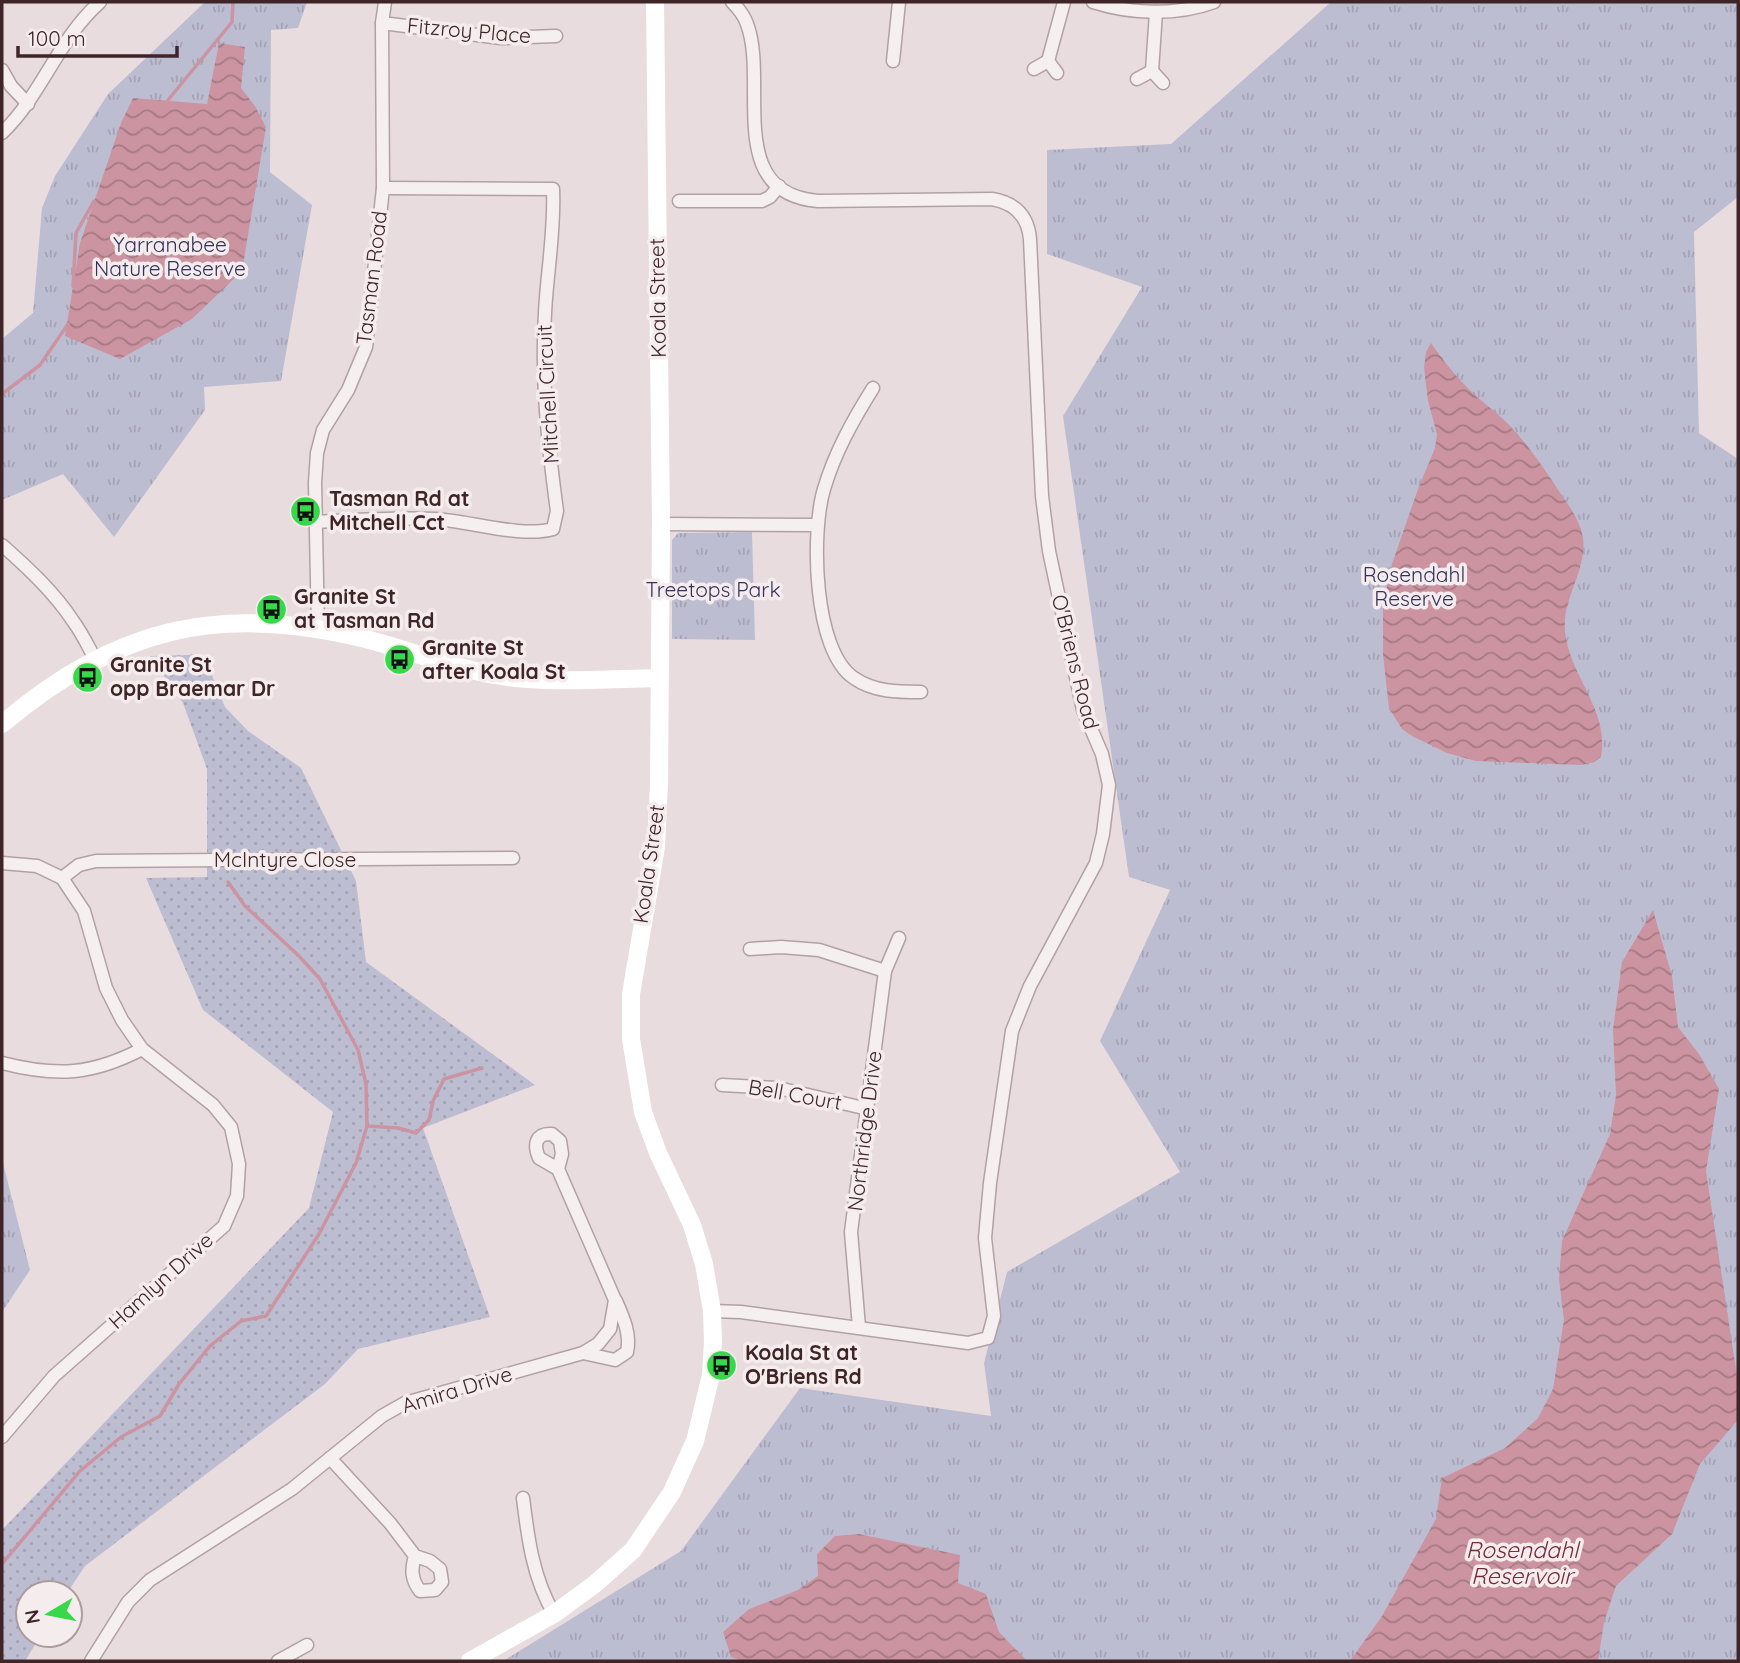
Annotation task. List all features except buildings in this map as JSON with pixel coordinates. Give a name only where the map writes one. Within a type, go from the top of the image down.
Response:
[{"type":"street","points":[[2,133],[28,104],[73,31],[100,2]]},
{"type":"street","name":"Tasman Road","points":[[318,628],[315,483],[319,441],[353,380],[366,347],[383,188],[382,23],[385,2]]},
{"type":"street","name":"Koala Street","points":[[470,1661],[554,1614],[595,1584],[633,1550],[672,1492],[695,1441],[705,1405],[713,1342],[712,1311],[698,1243],[643,1112],[631,1039],[633,978],[658,822],[661,524],[655,2]]},
{"type":"street","points":[[679,201],[762,201],[770,197],[779,186],[765,170],[758,155],[751,38],[744,16],[732,2]]},
{"type":"street","points":[[893,61],[899,2]]},
{"type":"street","points":[[1034,69],[1048,61],[1064,2]]},
{"type":"street","points":[[1093,2],[1136,6],[1156,12],[1195,9],[1214,2]]},
{"type":"street","points":[[1156,12],[1152,71],[1163,83]]},
{"type":"street","name":"Fitzroy Place","points":[[382,23],[501,38],[556,36]]},
{"type":"street","points":[[1048,61],[1057,73]]},
{"type":"street","points":[[2,70],[11,86],[28,104]]},
{"type":"street","points":[[1137,79],[1152,71]]},
{"type":"street","name":"O'Briens Road","points":[[712,1311],[741,1312],[968,1343],[988,1338],[994,1316],[985,1238],[1012,1031],[1030,986],[1096,863],[1103,834],[1109,785],[1102,754],[1083,710],[1049,551],[1042,496],[1030,239],[1025,219],[1010,204],[992,199],[818,201],[800,198],[779,186]]},
{"type":"street","name":"Mitchell Circuit","points":[[316,522],[436,519],[543,532],[553,529],[556,522],[544,370],[545,314],[554,190],[383,188]]},
{"type":"street","points":[[873,388],[850,425],[823,491],[816,525],[819,596],[832,646],[842,666],[852,678],[872,687],[894,692],[921,692]]},
{"type":"street","points":[[661,524],[816,525]]},
{"type":"street","points":[[2,545],[57,599],[74,621],[95,659]]},
{"type":"street","points":[[2,724],[59,680],[95,659],[132,643],[205,625],[274,622],[318,628],[498,676],[658,678]]},
{"type":"street","name":"McIntyre Close","points":[[62,878],[79,865],[96,861],[513,859]]},
{"type":"street","points":[[2,863],[37,866],[62,878]]},
{"type":"street","name":"Hamlyn Drive","points":[[2,1437],[54,1376],[224,1226],[237,1196],[239,1164],[231,1128],[213,1105],[142,1049],[122,1020],[106,988],[84,911],[62,878]]},
{"type":"street","name":"Northridge Drive","points":[[859,1327],[852,1232],[886,971],[899,938]]},
{"type":"street","points":[[751,949],[781,947],[819,950],[886,971]]},
{"type":"street","points":[[2,1063],[33,1071],[81,1072],[114,1063],[142,1049]]},
{"type":"street","name":"Bell Court","points":[[722,1085],[778,1088],[868,1109]]},
{"type":"street","points":[[558,1170],[624,1317],[628,1337],[627,1352],[618,1359],[583,1353]]},
{"type":"street","points":[[615,1300],[608,1332],[628,1337]]},
{"type":"street","name":"Amira Drive","points":[[91,1661],[128,1602],[150,1580],[292,1489],[382,1416],[405,1403],[583,1353],[598,1344],[608,1332]]},
{"type":"street","points":[[330,1458],[390,1523],[415,1556]]},
{"type":"street","points":[[523,1498],[531,1556],[538,1581],[554,1614]]},
{"type":"street","points":[[278,1661],[307,1645]]},
{"type":"green space","name":"Yarranabee Nature Reserve","points":[[205,2],[307,2],[298,28],[271,30],[270,172],[312,205],[281,381],[204,387],[205,410],[114,537],[63,474],[2,500],[2,339],[33,313],[42,208],[55,176],[108,94]]},
{"type":"green space","name":"Rosendahl Reserve","points":[[1331,2],[1738,2],[1738,197],[1694,232],[1699,433],[1738,459],[1738,1661],[503,1661],[681,1551],[800,1388],[991,1416],[984,1363],[1007,1272],[1180,1172],[1100,1041],[1170,890],[1129,877],[1063,416],[1142,287],[1047,254],[1047,150],[1171,144]]},
{"type":"green space","name":"Treetops Park","points":[[752,532],[755,640],[672,639],[672,540],[678,533]]},
{"type":"green space","points":[[198,653],[205,659],[225,707],[248,731],[301,768],[356,881],[366,962],[535,1085],[423,1128],[490,1317],[358,1349],[325,1384],[85,1566],[76,1579],[14,1579],[14,1649],[32,1649],[25,1661],[2,1661],[2,1530],[309,1208],[333,1112],[203,1010],[146,878],[207,877],[207,769],[183,703],[150,656]]},
{"type":"green space","points":[[2,1159],[30,1270],[2,1312]]},
{"type":"water","points":[[219,43],[245,47],[241,88],[266,127],[242,271],[192,319],[120,359],[65,336],[80,243],[121,123],[133,98],[207,104]]},
{"type":"water","points":[[1431,343],[1464,384],[1527,445],[1567,502],[1579,525],[1583,550],[1567,607],[1565,631],[1574,663],[1600,724],[1601,757],[1594,762],[1581,765],[1476,761],[1447,753],[1412,736],[1402,729],[1389,708],[1383,655],[1383,605],[1392,564],[1435,448],[1437,434],[1428,401],[1424,368],[1426,352]]},
{"type":"water","name":"Rosendahl Reservoir","points":[[1653,910],[1672,976],[1678,1027],[1699,1054],[1719,1089],[1706,1171],[1738,1383],[1738,1420],[1700,1464],[1672,1534],[1616,1586],[1604,1622],[1598,1661],[1350,1661],[1382,1616],[1436,1519],[1442,1478],[1505,1448],[1538,1418],[1553,1389],[1564,1320],[1559,1279],[1562,1241],[1610,1134],[1616,1095],[1613,1030],[1622,962]]},
{"type":"water","points":[[859,1534],[960,1555],[958,1583],[986,1594],[999,1632],[1027,1661],[743,1661],[731,1657],[723,1632],[749,1609],[798,1590],[818,1576],[817,1554],[835,1536]]},
{"type":"waterway","points":[[164,105],[232,22],[233,2]]},
{"type":"waterway","points":[[73,286],[76,233],[94,201]]},
{"type":"waterway","points":[[2,394],[40,365],[68,324]]},
{"type":"waterway","points":[[2,1564],[80,1471],[121,1437],[160,1416],[179,1384],[210,1346],[241,1321],[266,1316],[319,1234],[356,1163],[367,1126],[366,1084],[358,1050],[320,979],[245,906],[228,882]]},
{"type":"waterway","points":[[367,1126],[398,1128],[416,1133],[429,1120],[433,1101],[444,1079],[482,1068]]},
{"type":"place","name":"Tasman Rd at Mitchell Cct","points":[[306,511]]},
{"type":"place","name":"Granite St at Tasman Rd","points":[[271,609]]},
{"type":"place","name":"Granite St after Koala St","points":[[399,660]]},
{"type":"place","name":"Granite St opp Braemar Dr","points":[[87,677]]},
{"type":"place","name":"Koala St at O'Briens Rd","points":[[722,1365]]}]
